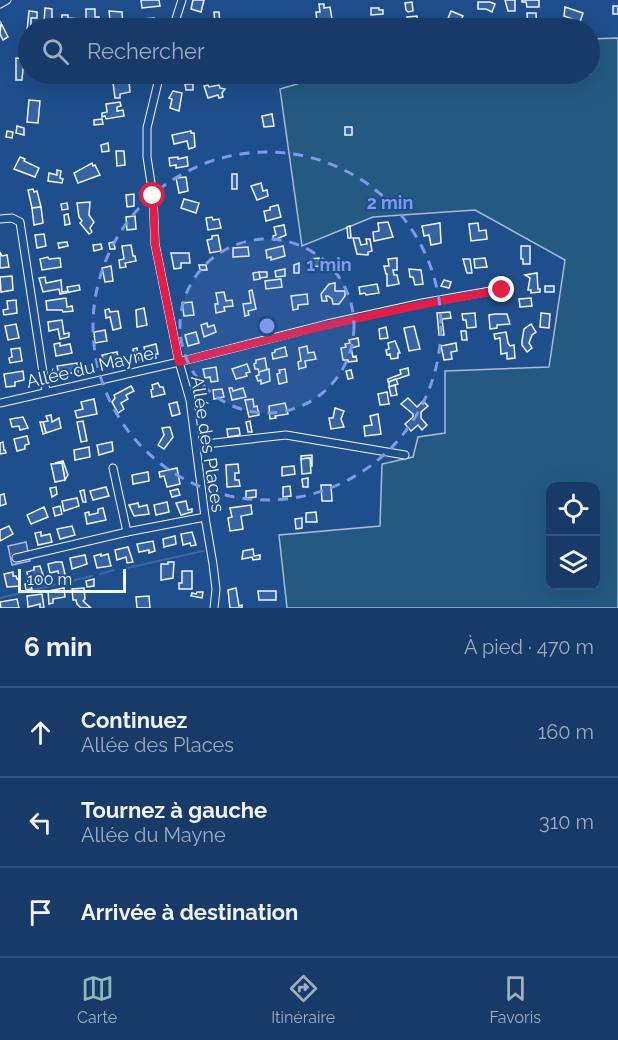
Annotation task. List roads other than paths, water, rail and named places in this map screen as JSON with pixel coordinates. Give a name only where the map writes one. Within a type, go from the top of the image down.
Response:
[{"type":"street","points":[[0,4],[7,0]]},
{"type":"street","points":[[176,18],[182,0]]},
{"type":"street","name":"Allée des Places","points":[[158,84],[147,128],[147,157],[153,196],[155,244],[179,362],[190,400],[216,589],[214,608]]},
{"type":"street","points":[[0,219],[12,218],[20,222],[46,392]]},
{"type":"street","name":"Allée du Mayne","points":[[0,403],[179,362],[327,324],[422,303],[502,290]]},
{"type":"street","points":[[197,445],[286,435],[405,455]]},
{"type":"street","points":[[113,468],[127,532]]},
{"type":"street","points":[[16,558],[127,532],[205,517]]},
{"type":"waterway","points":[[127,568],[203,551]]},
{"type":"waterway","points":[[100,574],[114,570]]},
{"type":"waterway","points":[[0,598],[92,576]]}]
